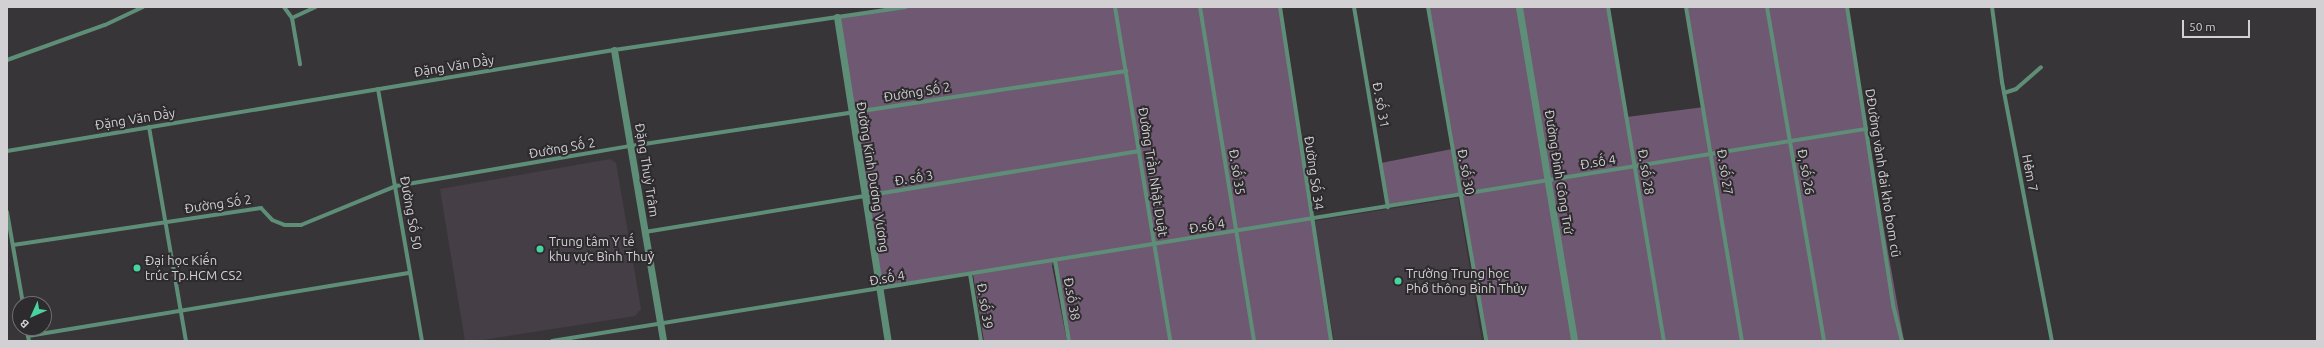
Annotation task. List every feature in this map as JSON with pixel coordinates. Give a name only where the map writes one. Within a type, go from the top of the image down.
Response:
[{"type":"street","points":[[7,60],[105,25],[143,7]]},
{"type":"street","points":[[284,7],[292,18],[300,64]]},
{"type":"street","points":[[292,18],[316,7]]},
{"type":"street","name":"Đặng Văn Dầy","points":[[7,151],[614,50],[906,7]]},
{"type":"street","name":"Đường Trần Nhật Duật","points":[[1115,7],[1170,341]]},
{"type":"street","name":"Đ. số 35","points":[[1200,7],[1254,341]]},
{"type":"street","name":"Đường Số 34","points":[[1280,7],[1311,219],[1331,341]]},
{"type":"street","name":"Đ. số 31","points":[[1354,7],[1388,207]]},
{"type":"street","name":"Đ. số 30","points":[[1428,7],[1486,341]]},
{"type":"street","name":"Đường Đinh Công Trứ","points":[[1519,7],[1574,341]]},
{"type":"street","name":"Đ. số 28","points":[[1608,7],[1664,341]]},
{"type":"street","name":"Đ. số 27","points":[[1686,7],[1712,154],[1742,341]]},
{"type":"street","name":"Đ, số 26","points":[[1767,7],[1824,341]]},
{"type":"street","points":[[1847,7],[1893,305]]},
{"type":"street","name":"DĐường vành đai kho bom cũ","points":[[1847,7],[1893,305],[1902,341]]},
{"type":"street","name":"Hẻm 7","points":[[1993,8],[2004,93],[2052,341]]},
{"type":"street","name":"Đường Kinh Dương Vương","points":[[837,17],[878,289],[888,341]]},
{"type":"street","name":"Đặng Thuỳ Trâm","points":[[614,50],[663,341]]},
{"type":"street","points":[[2004,93],[2016,89],[2041,67]]},
{"type":"street","name":"Đường Số 2","points":[[13,245],[261,208],[272,220],[285,225],[301,225],[396,186],[631,146],[1126,71]]},
{"type":"street","name":"Đường Số 50","points":[[378,89],[422,341]]},
{"type":"street","points":[[149,127],[186,341]]},
{"type":"street","name":"Đ.số 4","points":[[552,341],[1866,129]]},
{"type":"street","name":"Đ. số 3","points":[[645,232],[1139,151]]},
{"type":"street","points":[[7,212],[22,296]]},
{"type":"street","name":"Đ.số 38","points":[[1055,260],[1069,341]]},
{"type":"street","points":[[28,338],[410,273]]},
{"type":"street","name":"Đ. số 39","points":[[970,274],[981,341]]},
{"type":"shaded area","points":[[913,7],[1280,7],[1331,341],[1068,341],[1053,262],[1052,266],[1067,341],[984,341],[973,274],[878,289],[837,17]]},
{"type":"shaded area","points":[[1428,7],[1608,7],[1627,117],[1704,107],[1686,7],[1847,7],[1866,129],[1904,341],[1486,341],[1460,195],[1388,207],[1381,163],[1452,149]]},
{"type":"shaded area","name":"Trung tâm Y tế khu vực Bình Thuỷ","points":[[610,159],[616,163],[641,309],[635,316],[476,341],[465,341],[440,189]]},
{"type":"shaded area","name":"Trường Trung học Phổ thông Bình Thủy","points":[[1458,198],[1482,341],[1334,341],[1314,221]]},
{"type":"place","name":"Trung tâm Y tế khu vực Bình Thuỷ","points":[[540,249]]},
{"type":"place","name":"Đại học Kiến trúc Tp.HCM CS2","points":[[137,268]]},
{"type":"place","name":"Trường Trung học Phổ thông Bình Thủy","points":[[1398,281]]}]
